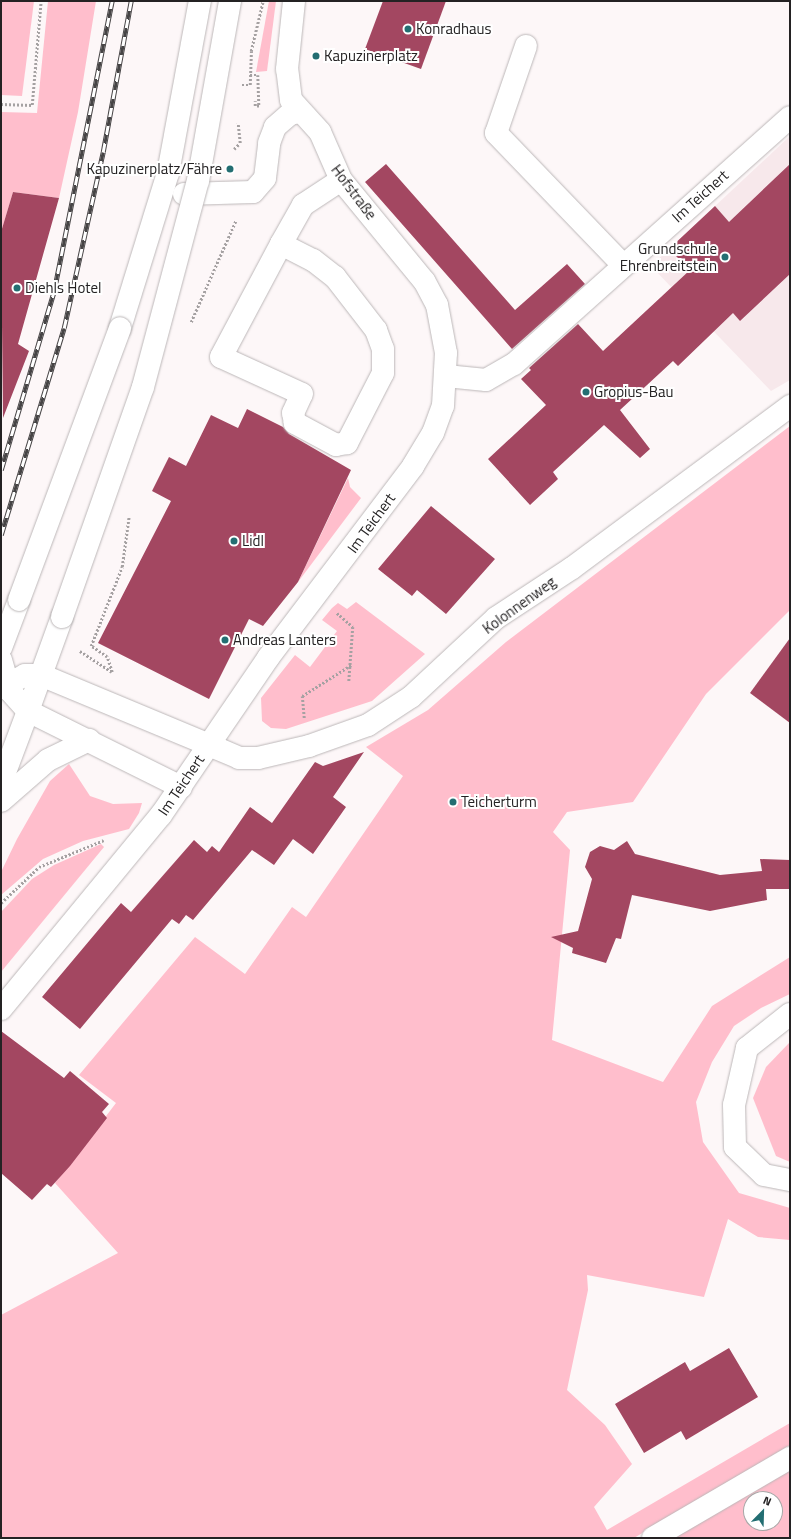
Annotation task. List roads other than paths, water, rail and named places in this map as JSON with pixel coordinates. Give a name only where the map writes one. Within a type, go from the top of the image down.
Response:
[{"type":"main road","points":[[1,648],[149,238],[184,100],[200,1]]},
{"type":"main road","points":[[1,784],[118,467],[147,372],[198,181],[230,1]]},
{"type":"main road","name":"Hofstraße","points":[[294,1],[287,83],[299,112],[320,132],[341,180],[424,281],[437,306],[443,329],[446,376]]},
{"type":"main road","points":[[526,46],[496,133],[623,266]]},
{"type":"main road","points":[[184,194],[253,192],[265,178],[275,126],[290,114],[299,112]]},
{"type":"main road","name":"Im Teichert","points":[[1,1009],[140,844],[181,787],[268,658],[318,595],[424,448],[443,406],[446,376],[468,381],[486,380],[501,374],[790,117]]},
{"type":"main road","points":[[281,244],[313,260],[335,276],[376,330],[383,349],[383,373],[348,443],[336,445],[295,423],[293,413],[302,394],[221,357],[281,244],[303,205],[341,180]]},
{"type":"main road","name":"Kolonnenweg","points":[[41,675],[238,758],[258,758],[309,746],[368,725],[391,711],[496,618],[572,568],[790,406]]},
{"type":"main road","points":[[1,660],[4,686],[15,700],[28,711],[181,787]]},
{"type":"main road","points":[[4,686],[25,675],[41,675]]},
{"type":"main road","points":[[1,801],[48,760],[89,740]]},
{"type":"main road","points":[[790,1014],[747,1048],[734,1105],[735,1147],[764,1175],[790,1180]]},
{"type":"main road","points":[[653,1538],[790,1458]]},
{"type":"railway","points":[[1,470],[54,291],[112,1]]},
{"type":"railway","points":[[1,535],[64,328],[103,152],[131,1]]},
{"type":"place","name":"Konradhaus","points":[[408,29]]},
{"type":"place","name":"Kapuzinerplatz","points":[[316,56]]},
{"type":"place","name":"Kapuzinerplatz/Fähre","points":[[230,169]]},
{"type":"place","name":"Grundschule Ehrenbreitstein","points":[[725,257]]},
{"type":"place","name":"Diehls Hotel","points":[[17,288]]},
{"type":"place","name":"Gropius-Bau","points":[[586,392]]},
{"type":"place","name":"Lidl","points":[[234,541]]},
{"type":"place","name":"Andreas Lanters","points":[[225,640]]},
{"type":"place","name":"Teicherturm","points":[[453,802]]}]
